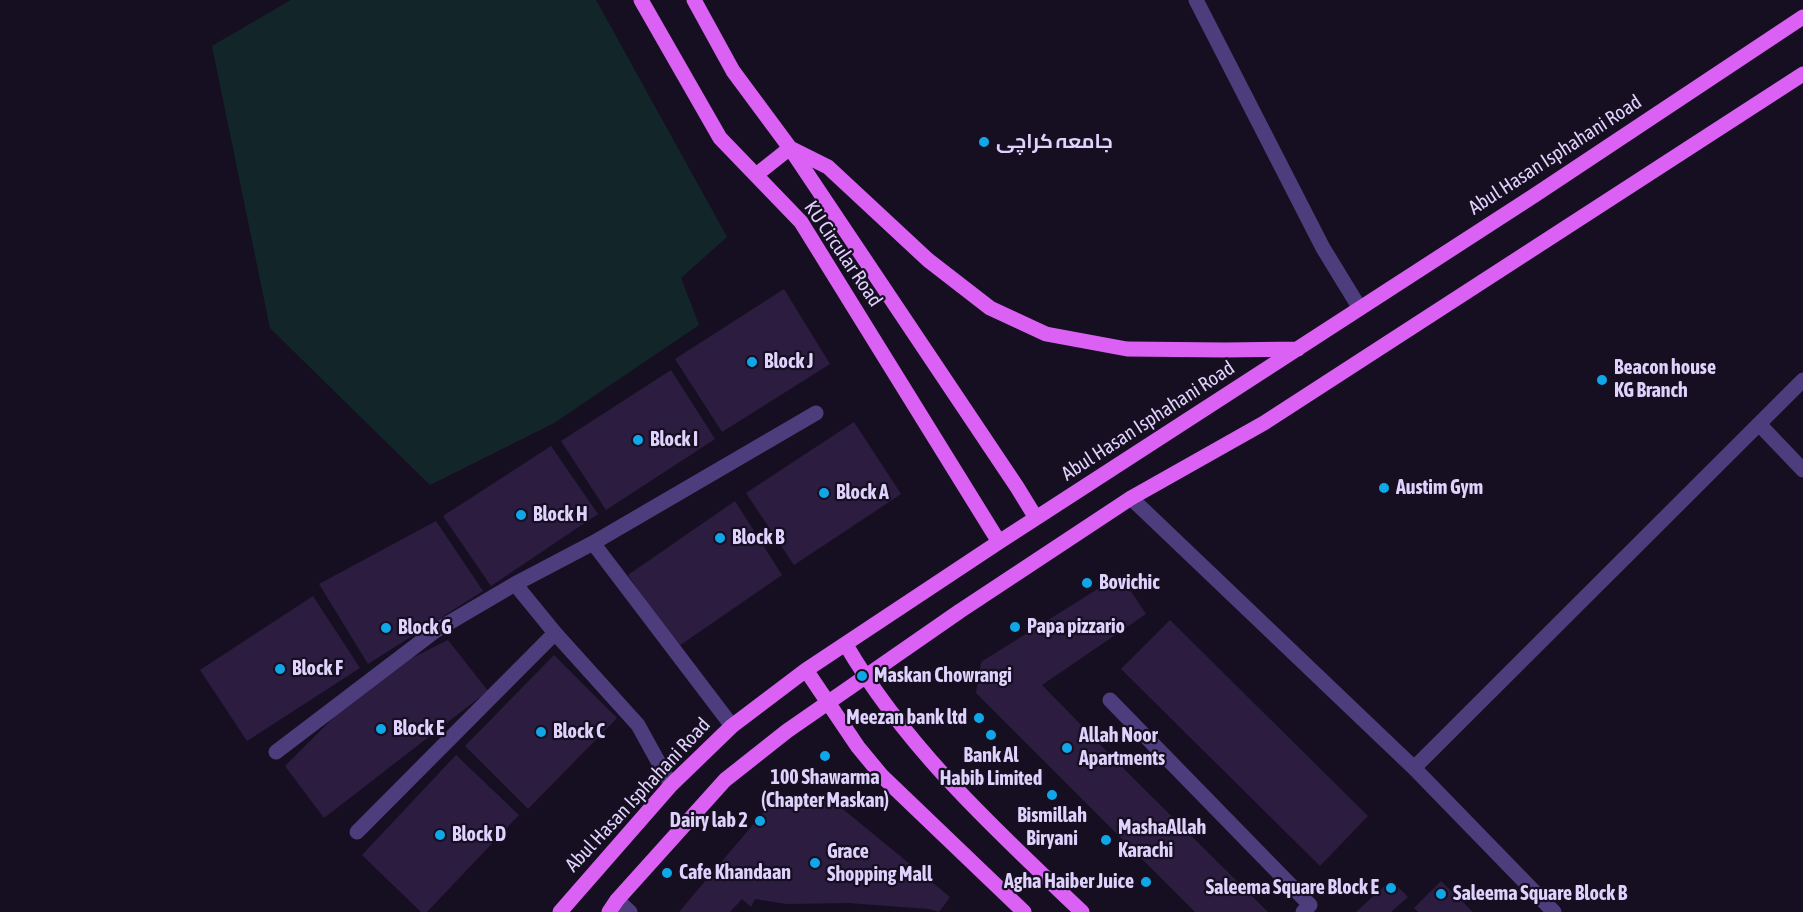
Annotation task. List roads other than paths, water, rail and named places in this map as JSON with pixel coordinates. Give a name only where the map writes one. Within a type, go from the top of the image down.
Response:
[{"type":"main road","name":"KU Circular Road","points":[[641,0],[720,138],[801,222],[999,542]]},
{"type":"main road","name":"KU Circular Road","points":[[694,0],[733,71],[790,148],[1011,477],[1036,518]]},
{"type":"main road","name":"Abul Hasan Isphahani Road","points":[[560,912],[671,785],[732,726],[806,670],[1359,307],[1535,195],[1803,17]]},
{"type":"main road","points":[[613,906],[725,780],[787,731],[960,611],[1131,498],[1264,423],[1803,74]]},
{"type":"main road","points":[[756,175],[790,148],[828,167],[928,260],[990,308],[1046,334],[1127,348],[1298,349]]},
{"type":"main road","points":[[846,645],[865,678],[911,739],[964,797],[1082,912]]},
{"type":"main road","points":[[806,670],[858,747],[882,776],[1024,912]]},
{"type":"street","points":[[1196,0],[1323,248],[1359,307]]},
{"type":"street","points":[[1414,768],[1803,380]]},
{"type":"street","points":[[276,752],[435,631],[515,584],[593,543],[816,413]]},
{"type":"street","points":[[1759,424],[1803,470]]},
{"type":"street","points":[[1131,498],[1414,768],[1554,912]]},
{"type":"street","points":[[593,543],[732,726]]},
{"type":"street","points":[[515,584],[555,633],[638,725],[671,785]]},
{"type":"street","points":[[357,832],[555,633]]},
{"type":"street","points":[[1110,700],[1310,905],[1303,912]]},
{"type":"street","points":[[613,906],[630,912]]},
{"type":"place","name":"جامعہ کراچی","points":[[984,142]]},
{"type":"place","name":"Block J","points":[[752,362]]},
{"type":"place","name":"Beacon house KG Branch","points":[[1602,380]]},
{"type":"place","name":"Block I","points":[[638,440]]},
{"type":"place","name":"Austim Gym","points":[[1384,488]]},
{"type":"place","name":"Block A","points":[[824,493]]},
{"type":"place","name":"Block H","points":[[521,515]]},
{"type":"place","name":"Block B","points":[[720,538]]},
{"type":"place","name":"Bovichic","points":[[1087,583]]},
{"type":"place","name":"Papa pizzario","points":[[1015,627]]},
{"type":"place","name":"Block G","points":[[386,628]]},
{"type":"place","name":"Block F","points":[[280,669]]},
{"type":"place","name":"Maskan Chowrangi","points":[[862,676]]},
{"type":"place","name":"Meezan bank ltd","points":[[979,718]]},
{"type":"place","name":"Block E","points":[[381,729]]},
{"type":"place","name":"Block C","points":[[541,732]]},
{"type":"place","name":"Bank Al Habib Limited","points":[[991,735]]},
{"type":"place","name":"Allah Noor Apartments","points":[[1067,748]]},
{"type":"place","name":"100 Shawarma (Chapter Maskan)","points":[[825,756]]},
{"type":"place","name":"Bismillah Biryani","points":[[1052,795]]},
{"type":"place","name":"Dairy lab 2","points":[[760,821]]},
{"type":"place","name":"Block D","points":[[440,835]]},
{"type":"place","name":"MashaAllah Karachi","points":[[1106,840]]},
{"type":"place","name":"Grace Shopping Mall","points":[[815,863]]},
{"type":"place","name":"Cafe Khandaan","points":[[667,873]]},
{"type":"place","name":"Agha Haiber Juice","points":[[1146,882]]},
{"type":"place","name":"Saleema Square Block E","points":[[1391,888]]},
{"type":"place","name":"Saleema Square Block B","points":[[1441,894]]}]
